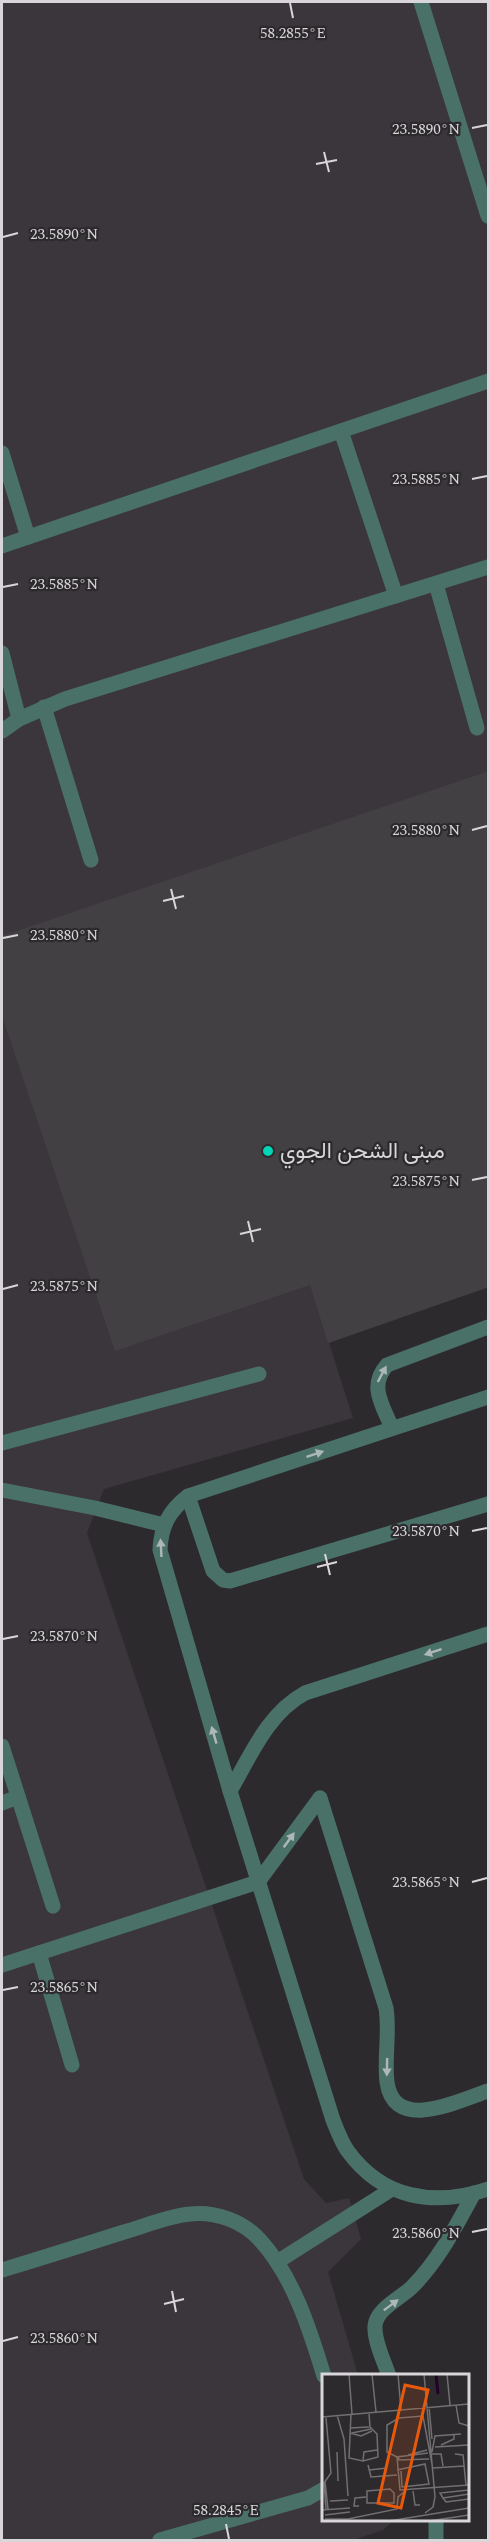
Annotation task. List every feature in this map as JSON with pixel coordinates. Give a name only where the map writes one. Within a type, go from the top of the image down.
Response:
[{"type":"lane","points":[[421,2],[489,216]]},
{"type":"lane","points":[[2,546],[489,381]]},
{"type":"lane","points":[[341,431],[396,596]]},
{"type":"lane","points":[[2,453],[28,537]]},
{"type":"lane","points":[[2,732],[20,719],[44,707],[489,567]]},
{"type":"lane","points":[[436,584],[477,728]]},
{"type":"lane","points":[[2,653],[20,719]]},
{"type":"lane","points":[[44,707],[91,860]]},
{"type":"lane","points":[[392,1428],[377,1388],[377,1379],[387,1365],[489,1327]]},
{"type":"lane","points":[[2,1443],[259,1374]]},
{"type":"lane","points":[[481,2191],[453,2198],[422,2198],[392,2189],[365,2172],[345,2148],[333,2120],[230,1791],[162,1563],[160,1537],[170,1513],[188,1496],[489,1396]]},
{"type":"lane","points":[[2,1490],[95,1508],[164,1525]]},
{"type":"lane","points":[[188,1496],[213,1570],[223,1580],[230,1581],[489,1504]]},
{"type":"lane","points":[[230,1791],[267,1727],[290,1701],[305,1693],[489,1634]]},
{"type":"lane","points":[[2,1746],[53,1906]]},
{"type":"lane","points":[[2,1803],[18,1797]]},
{"type":"lane","points":[[2,1965],[258,1882],[320,1798],[386,2008],[389,2027],[387,2081],[389,2092],[404,2108],[426,2111],[489,2091]]},
{"type":"lane","points":[[39,1953],[72,2066]]},
{"type":"lane","points":[[278,2262],[392,2189]]},
{"type":"lane","points":[[388,2374],[375,2334],[378,2316],[404,2295],[426,2272],[481,2191]]},
{"type":"lane","points":[[2,2270],[190,2214],[206,2213],[235,2221],[260,2239],[278,2262],[313,2340],[323,2374]]},
{"type":"lane","points":[[160,2541],[308,2498],[322,2490]]},
{"type":"lane","points":[[436,2521],[436,2541]]},
{"type":"shaded area","points":[[2,2],[488,2],[488,1287],[329,1343],[353,1418],[104,1489],[87,1533],[304,2179],[326,2203],[349,2198],[361,2239],[328,2272],[358,2374],[322,2374],[322,2521],[393,2521],[383,2530],[353,2540],[2,2540]]},
{"type":"building","name":"مبنى الشحن الجوي","points":[[489,771],[489,1287],[328,1343],[310,1285],[115,1351],[2,1016],[2,936]]},
{"type":"place","name":"مبنى الشحن الجوي","points":[[268,1151]]}]
